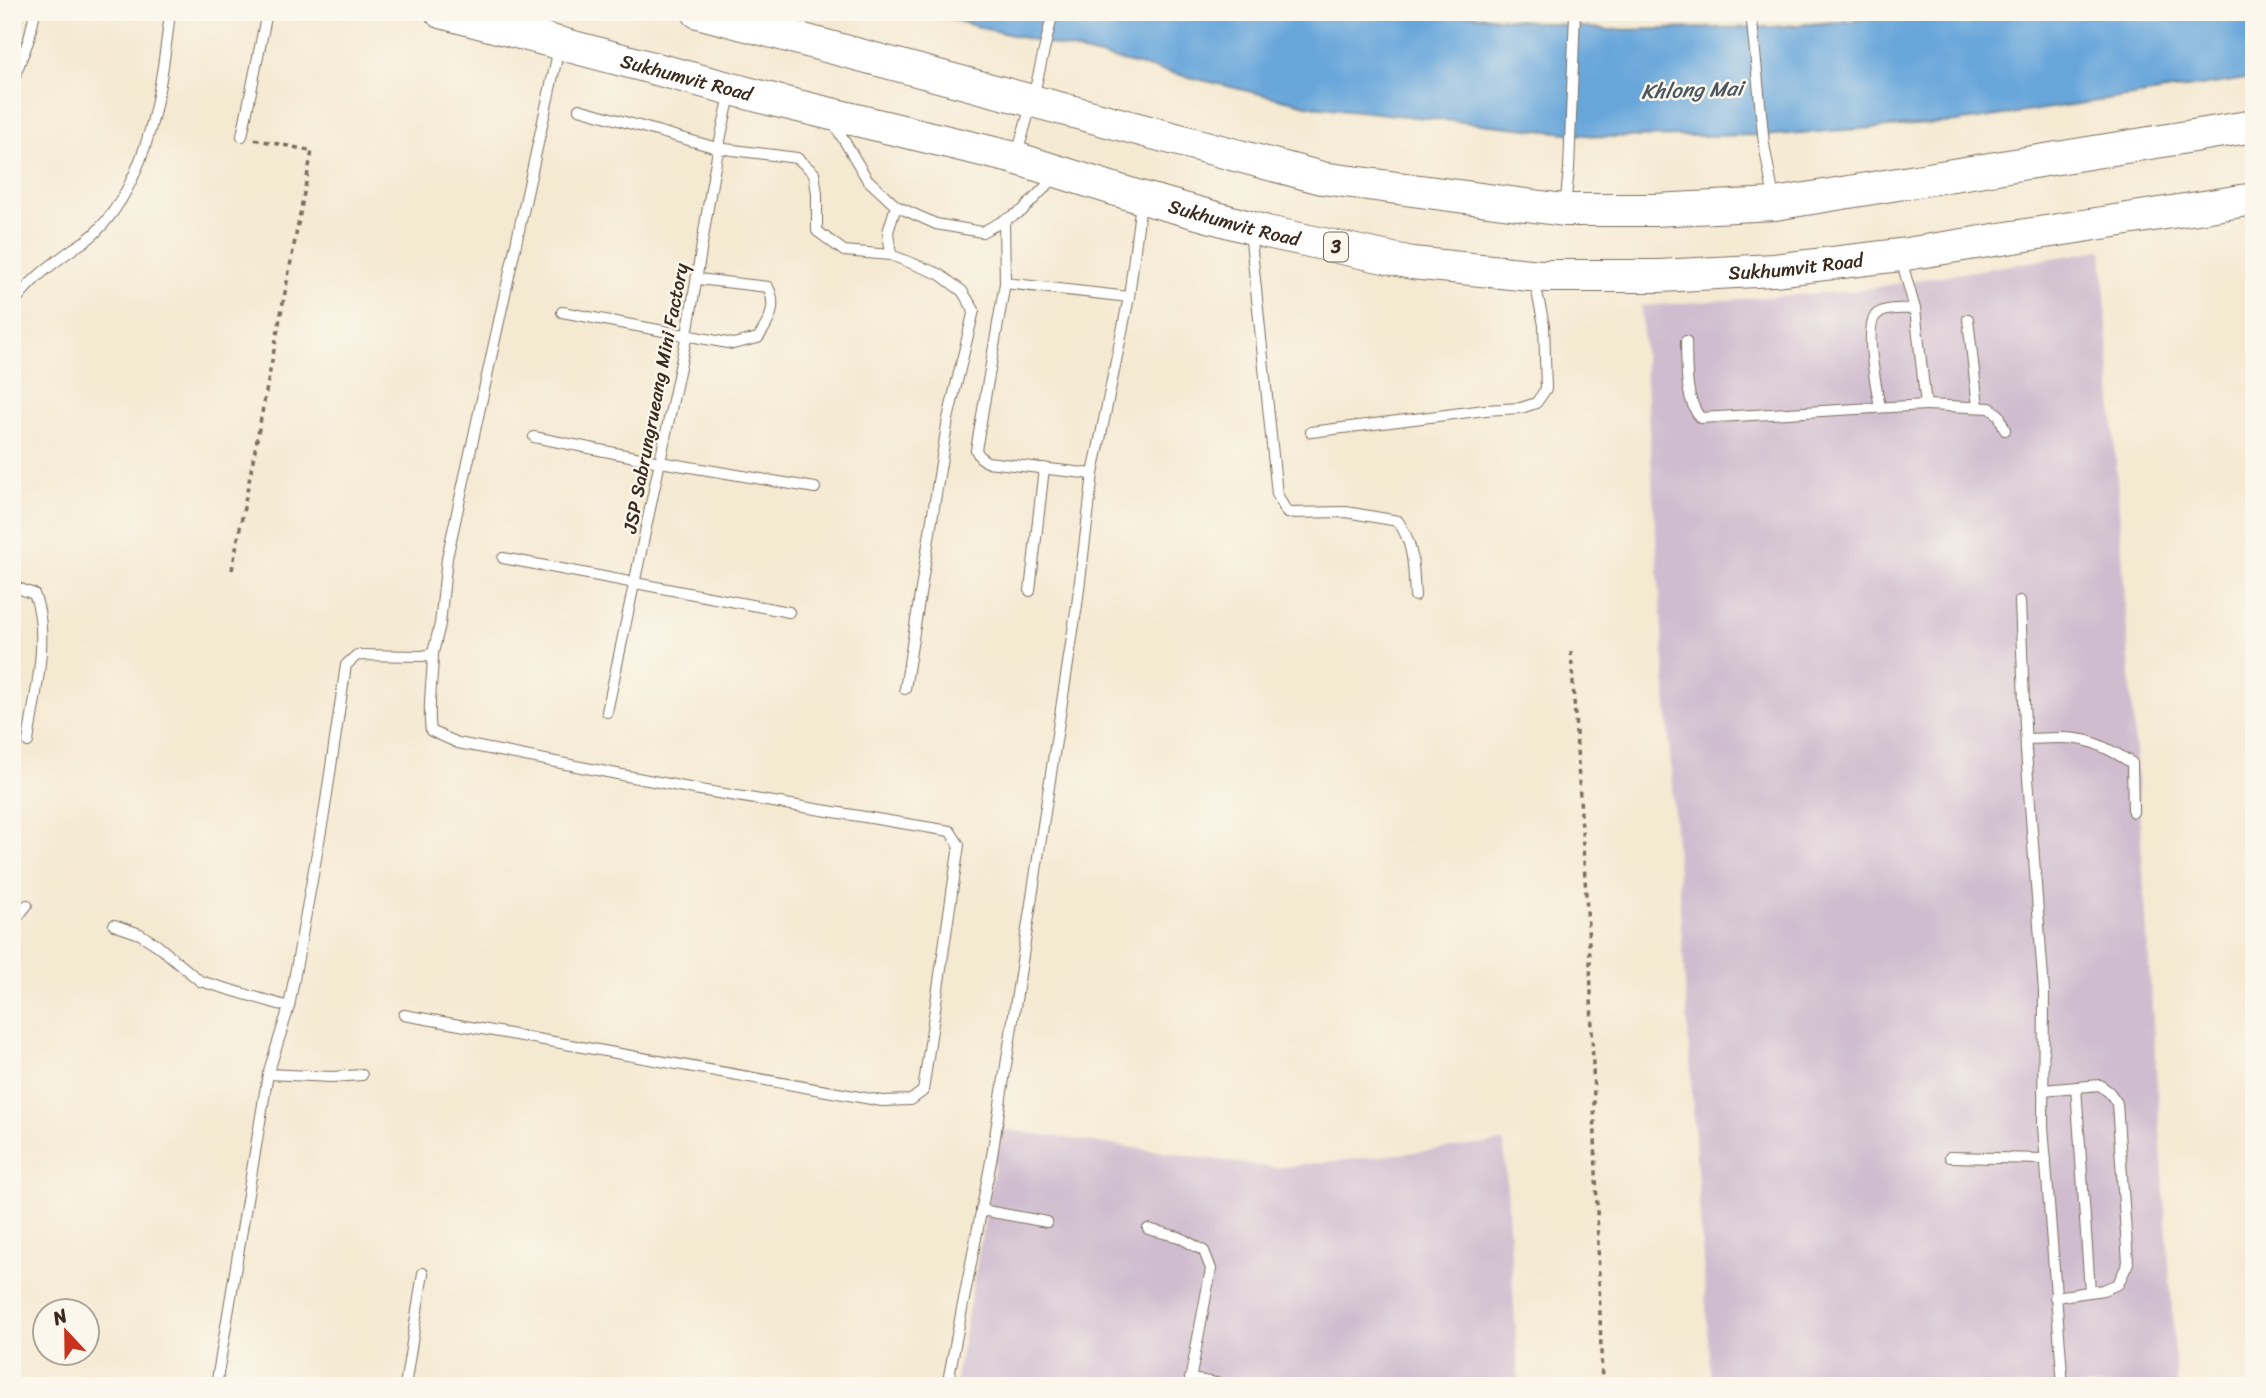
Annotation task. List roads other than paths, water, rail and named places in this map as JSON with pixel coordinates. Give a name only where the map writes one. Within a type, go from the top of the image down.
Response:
[{"type":"highway","name":"Sukhumvit Road","points":[[441,12],[732,89],[1015,158],[1142,198],[1249,227],[1412,263],[1534,275],[1698,274],[1774,270],[1900,256],[2253,200]]},
{"type":"highway","points":[[698,12],[753,19],[1032,102],[1322,178],[1564,209],[1654,210],[1775,204],[2254,126]]},
{"type":"lane","points":[[12,83],[29,39],[35,12]]},
{"type":"lane","points":[[12,306],[23,289],[55,261],[95,234],[123,199],[148,139],[164,62],[170,12]]},
{"type":"lane","points":[[242,136],[268,12]]},
{"type":"lane","points":[[1015,158],[1032,102],[1053,12]]},
{"type":"lane","points":[[1564,209],[1569,169],[1575,12]]},
{"type":"lane","points":[[1751,12],[1764,144],[1775,204]]},
{"type":"lane","points":[[404,1015],[882,1101],[911,1100],[923,1091],[959,845],[950,831],[694,789],[458,743],[431,731],[428,712],[433,686],[433,653],[440,624],[447,558],[560,44]]},
{"type":"lane","name":"JSP Sabrungrueang Mini Factory","points":[[607,712],[687,334],[698,279],[717,148],[732,89]]},
{"type":"lane","points":[[579,109],[717,148],[797,158],[814,173],[817,231],[844,251],[891,255],[939,274],[962,291],[974,310],[947,419],[905,690]]},
{"type":"lane","points":[[827,113],[867,179],[896,206],[936,224],[982,232],[1022,211],[1060,172]]},
{"type":"lane","points":[[947,1386],[992,1156],[1077,605],[1093,474],[1129,297],[1142,198]]},
{"type":"lane","points":[[891,255],[888,232],[896,206]]},
{"type":"lane","points":[[1004,220],[1005,283],[976,450],[980,457],[988,462],[1093,474]]},
{"type":"lane","points":[[1249,227],[1277,494],[1287,513],[1346,512],[1398,522],[1408,536],[1413,559],[1415,597]]},
{"type":"lane","points":[[1900,256],[1916,309],[1926,405]]},
{"type":"lane","points":[[1311,432],[1485,410],[1521,408],[1536,403],[1546,389],[1544,324],[1534,275]]},
{"type":"lane","points":[[562,312],[733,344],[758,338],[769,323],[774,298],[768,287],[698,279]]},
{"type":"lane","points":[[1005,283],[1129,297]]},
{"type":"lane","points":[[1880,407],[1873,374],[1874,318],[1892,309],[1916,309]]},
{"type":"lane","points":[[1968,319],[1978,407]]},
{"type":"lane","points":[[1686,341],[1688,387],[1693,407],[1700,418],[1926,405],[1978,407],[1990,408],[1999,415],[2005,430]]},
{"type":"lane","points":[[534,437],[815,488]]},
{"type":"lane","points":[[1030,591],[1044,468]]},
{"type":"lane","points":[[502,558],[789,612]]},
{"type":"lane","points":[[12,586],[34,594],[40,608],[41,643],[28,742]]},
{"type":"lane","points":[[2020,601],[2026,739],[2044,992],[2043,1090],[2046,1159],[2063,1386]]},
{"type":"lane","points":[[216,1386],[268,1074],[289,1007],[324,814],[346,665],[357,655],[423,656],[433,653]]},
{"type":"lane","points":[[2026,739],[2075,737],[2101,744],[2132,764],[2133,813]]},
{"type":"lane","points":[[12,924],[27,905]]},
{"type":"lane","points":[[114,925],[140,934],[200,981],[289,1007]]},
{"type":"lane","points":[[268,1074],[332,1077],[362,1075]]},
{"type":"lane","points":[[2043,1090],[2100,1085],[2117,1103],[2128,1263],[2118,1284],[2103,1290],[2055,1297]]},
{"type":"lane","points":[[2076,1087],[2090,1292]]},
{"type":"lane","points":[[1950,1157],[2046,1159]]},
{"type":"lane","points":[[981,1210],[1047,1222]]},
{"type":"lane","points":[[1148,1229],[1179,1237],[1204,1251],[1211,1269],[1189,1382],[1235,1386]]},
{"type":"lane","points":[[405,1386],[423,1273]]},
{"type":"water","name":"Khlong Mai","points":[[927,12],[1444,12],[1610,30],[1772,27],[1963,12],[2254,12],[2254,78],[1957,122],[1776,135],[1604,137],[1311,106],[982,28]]}]
